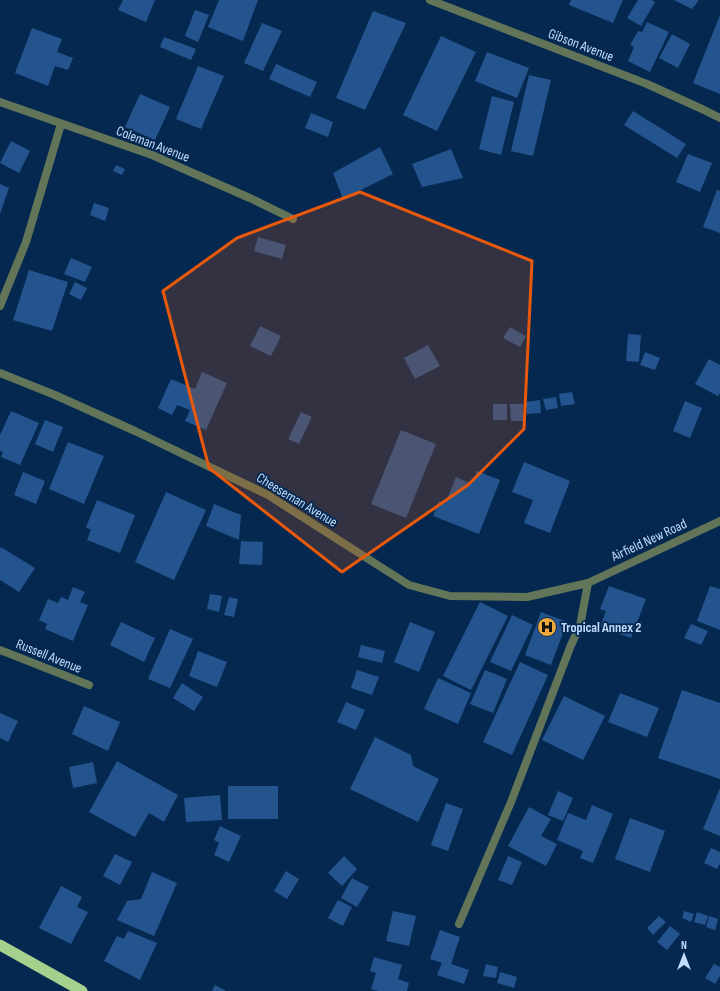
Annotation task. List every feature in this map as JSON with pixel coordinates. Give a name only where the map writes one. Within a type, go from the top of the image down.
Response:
[{"type":"highway","points":[[0,945],[78,990]]},
{"type":"street","name":"Gibson Avenue","points":[[430,0],[646,84],[720,118]]},
{"type":"street","name":"Coleman Avenue","points":[[0,102],[152,155],[252,199],[293,219]]},
{"type":"street","points":[[0,306],[26,242],[62,124]]},
{"type":"street","name":"Cheeseman Avenue","points":[[0,373],[55,395],[135,431],[268,495],[410,585],[450,596],[527,597],[588,583]]},
{"type":"street","name":"Airfield New Road","points":[[588,583],[720,521]]},
{"type":"street","points":[[459,924],[511,802],[571,645],[580,626],[588,583]]},
{"type":"street","name":"Russell Avenue","points":[[0,650],[89,685]]},
{"type":"highlighted area","points":[[360,192],[532,261],[524,429],[468,485],[342,572],[209,468],[163,291],[237,238]]},
{"type":"building","points":[[123,0],[155,0],[146,22],[118,10]]},
{"type":"building","points":[[219,0],[258,0],[243,41],[208,27]]},
{"type":"building","points":[[571,0],[623,0],[613,23],[569,5]]},
{"type":"building","points":[[638,0],[652,0],[655,2],[641,26],[627,18]]},
{"type":"building","points":[[674,0],[699,0],[692,9]]},
{"type":"building","points":[[195,10],[209,15],[198,42],[185,36]]},
{"type":"building","points":[[373,11],[406,23],[365,110],[336,98]]},
{"type":"building","points":[[720,15],[720,94],[693,83]]},
{"type":"building","points":[[647,22],[669,32],[650,72],[628,61],[634,47],[630,45],[638,31],[642,32]]},
{"type":"building","points":[[262,23],[282,31],[263,71],[244,63]]},
{"type":"building","points":[[32,28],[62,39],[57,52],[73,58],[68,70],[55,66],[48,86],[15,73]]},
{"type":"building","points":[[672,34],[690,44],[678,68],[659,58]]},
{"type":"building","points":[[441,36],[476,52],[437,131],[403,115]]},
{"type":"building","points":[[164,37],[196,49],[191,60],[160,47]]},
{"type":"building","points":[[487,52],[529,68],[517,98],[475,81]]},
{"type":"building","points":[[276,64],[317,82],[310,97],[269,79]]},
{"type":"building","points":[[198,66],[224,76],[201,129],[176,119]]},
{"type":"building","points":[[529,75],[551,80],[533,156],[511,151]]},
{"type":"building","points":[[140,94],[170,107],[155,140],[125,127]]},
{"type":"building","points":[[492,96],[514,102],[501,155],[479,149]]},
{"type":"building","points":[[633,111],[686,144],[677,158],[624,125]]},
{"type":"building","points":[[311,113],[333,122],[328,137],[305,128]]},
{"type":"building","points":[[11,141],[30,151],[19,173],[0,163]]},
{"type":"building","points":[[380,147],[393,174],[343,199],[333,173]]},
{"type":"building","points":[[451,149],[463,178],[422,187],[412,164]]},
{"type":"building","points":[[688,154],[712,163],[700,192],[676,182]]},
{"type":"building","points":[[116,165],[125,169],[122,175],[113,171]]},
{"type":"building","points":[[0,184],[9,188],[0,214]]},
{"type":"building","points":[[717,190],[720,191],[720,233],[703,227]]},
{"type":"building","points":[[94,203],[109,208],[105,221],[90,215]]},
{"type":"building","points":[[258,237],[286,245],[282,259],[254,251]]},
{"type":"building","points":[[71,258],[92,267],[85,282],[64,274]]},
{"type":"building","points":[[29,270],[68,282],[52,331],[13,320]]},
{"type":"building","points":[[75,282],[87,288],[81,300],[69,294]]},
{"type":"building","points":[[260,326],[281,336],[271,356],[250,346]]},
{"type":"building","points":[[510,327],[526,336],[520,347],[503,338]]},
{"type":"building","points":[[628,334],[641,335],[639,362],[626,361]]},
{"type":"building","points":[[428,345],[440,366],[415,379],[404,358]]},
{"type":"building","points":[[645,352],[660,358],[655,370],[640,365]]},
{"type":"building","points":[[709,359],[720,365],[720,393],[718,396],[695,384]]},
{"type":"building","points":[[202,372],[227,383],[206,430],[185,421],[190,410],[177,405],[172,415],[158,408],[171,379],[195,389]]},
{"type":"building","points":[[572,392],[575,404],[561,406],[559,394]]},
{"type":"building","points":[[556,397],[558,408],[546,410],[543,399]]},
{"type":"building","points":[[540,400],[541,413],[527,414],[526,402]]},
{"type":"building","points":[[685,401],[702,408],[690,438],[673,431]]},
{"type":"building","points":[[493,404],[507,404],[507,420],[493,420]]},
{"type":"building","points":[[510,404],[523,404],[523,421],[511,421]]},
{"type":"building","points":[[11,411],[39,423],[20,465],[1,457],[3,452],[0,451],[0,435]]},
{"type":"building","points":[[301,412],[312,417],[299,444],[288,439]]},
{"type":"building","points":[[45,420],[63,427],[53,452],[35,444]]},
{"type":"building","points":[[401,430],[436,444],[406,518],[371,504]]},
{"type":"building","points":[[68,442],[104,456],[84,504],[49,489]]},
{"type":"building","points":[[524,462],[570,481],[550,533],[524,523],[533,500],[512,492]]},
{"type":"building","points":[[477,471],[500,480],[479,534],[433,516],[439,501],[445,504],[456,477],[472,484]]},
{"type":"building","points":[[23,472],[45,481],[36,504],[14,495]]},
{"type":"building","points":[[166,492],[206,510],[174,580],[135,562]]},
{"type":"building","points":[[97,500],[135,515],[120,553],[87,540],[91,530],[86,527]]},
{"type":"building","points":[[214,504],[241,515],[239,540],[206,526]]},
{"type":"building","points":[[241,541],[263,542],[262,565],[239,564]]},
{"type":"building","points":[[1,547],[35,568],[19,592],[0,580]]},
{"type":"building","points":[[609,586],[646,599],[631,638],[600,627],[606,611],[600,609]]},
{"type":"building","points":[[710,586],[720,589],[720,630],[697,621]]},
{"type":"building","points":[[73,587],[85,592],[80,602],[88,605],[73,641],[45,629],[47,624],[39,620],[48,599],[58,603],[61,597],[68,600]]},
{"type":"building","points":[[210,594],[222,596],[219,612],[207,609]]},
{"type":"building","points":[[229,597],[238,599],[234,617],[224,615]]},
{"type":"building","points":[[480,602],[508,616],[471,690],[443,676]]},
{"type":"building","name":"Tropical Annex 2","points":[[541,612],[567,622],[551,665],[525,655]]},
{"type":"building","points":[[512,615],[533,625],[511,671],[490,662]]},
{"type":"building","points":[[121,622],[155,638],[144,662],[110,645]]},
{"type":"building","points":[[410,622],[435,632],[419,672],[394,662]]},
{"type":"building","points":[[691,624],[708,631],[701,645],[684,638]]},
{"type":"building","points":[[170,629],[193,639],[170,688],[148,679]]},
{"type":"building","points":[[361,645],[385,651],[382,663],[358,657]]},
{"type":"building","points":[[198,651],[227,662],[217,687],[189,676]]},
{"type":"building","points":[[520,662],[548,675],[512,755],[483,742]]},
{"type":"building","points":[[357,670],[379,677],[372,695],[351,688]]},
{"type":"building","points":[[485,670],[507,679],[493,713],[470,704]]},
{"type":"building","points":[[438,678],[471,693],[458,724],[424,709]]},
{"type":"building","points":[[182,683],[203,697],[194,711],[173,698]]},
{"type":"building","points":[[682,690],[720,703],[720,779],[658,758]]},
{"type":"building","points":[[620,693],[659,708],[647,737],[608,722]]},
{"type":"building","points":[[564,696],[605,716],[583,760],[542,740]]},
{"type":"building","points":[[346,702],[365,710],[356,730],[337,722]]},
{"type":"building","points":[[84,706],[120,722],[108,751],[72,734]]},
{"type":"building","points":[[0,713],[18,721],[8,742],[0,738]]},
{"type":"building","points":[[375,737],[411,755],[413,766],[439,779],[418,822],[350,789]]},
{"type":"building","points":[[117,761],[178,795],[164,822],[149,813],[135,837],[89,812]]},
{"type":"building","points":[[93,762],[97,783],[73,788],[69,767]]},
{"type":"building","points":[[228,786],[278,786],[278,819],[228,819]]},
{"type":"building","points":[[720,788],[720,836],[703,829]]},
{"type":"building","points":[[558,791],[573,798],[563,821],[548,815]]},
{"type":"building","points":[[220,795],[222,820],[186,822],[184,798]]},
{"type":"building","points":[[446,803],[463,809],[448,851],[431,845]]},
{"type":"building","points":[[592,805],[613,814],[593,863],[580,858],[583,851],[557,840],[568,813],[586,820]]},
{"type":"building","points":[[529,807],[551,819],[541,836],[557,844],[546,866],[508,846]]},
{"type":"building","points":[[630,818],[665,831],[650,872],[615,859]]},
{"type":"building","points":[[220,826],[241,836],[229,862],[214,855],[219,843],[214,840]]},
{"type":"building","points":[[711,848],[720,852],[720,863],[717,869],[704,863]]},
{"type":"building","points":[[115,854],[132,862],[120,885],[103,876]]},
{"type":"building","points":[[344,856],[357,869],[342,886],[328,873]]},
{"type":"building","points":[[508,856],[522,862],[512,885],[498,880]]},
{"type":"building","points":[[286,871],[299,879],[287,899],[274,891]]},
{"type":"building","points":[[152,872],[177,883],[154,936],[117,920],[127,901],[141,899]]},
{"type":"building","points":[[352,878],[369,887],[357,907],[341,898]]},
{"type":"building","points":[[61,886],[82,897],[77,907],[88,912],[71,944],[39,928]]},
{"type":"building","points":[[338,900],[352,907],[343,926],[328,918]]},
{"type":"building","points":[[393,911],[416,916],[409,946],[386,941]]},
{"type":"building","points":[[684,911],[694,914],[691,922],[682,918]]},
{"type":"building","points":[[697,912],[708,916],[705,925],[694,922]]},
{"type":"building","points":[[659,916],[666,922],[653,935],[647,928]]},
{"type":"building","points":[[709,916],[718,919],[715,930],[706,927]]},
{"type":"building","points":[[670,926],[680,934],[667,950],[657,942]]},
{"type":"building","points":[[440,930],[460,937],[451,964],[469,970],[464,984],[437,975],[442,963],[430,959]]},
{"type":"building","points":[[128,931],[157,943],[140,980],[104,961],[117,936],[124,939]]},
{"type":"building","points":[[374,957],[402,965],[398,979],[409,983],[407,991],[378,991],[371,989],[376,973],[370,971]]},
{"type":"building","points":[[486,964],[498,967],[496,978],[483,976]]},
{"type":"building","points":[[714,964],[720,967],[720,976],[715,984],[705,978]]},
{"type":"building","points":[[500,972],[517,977],[514,988],[497,983]]},
{"type":"building","points":[[215,985],[226,991],[212,991]]},
{"type":"place","name":"Tropical Annex 2","points":[[547,627]]}]
